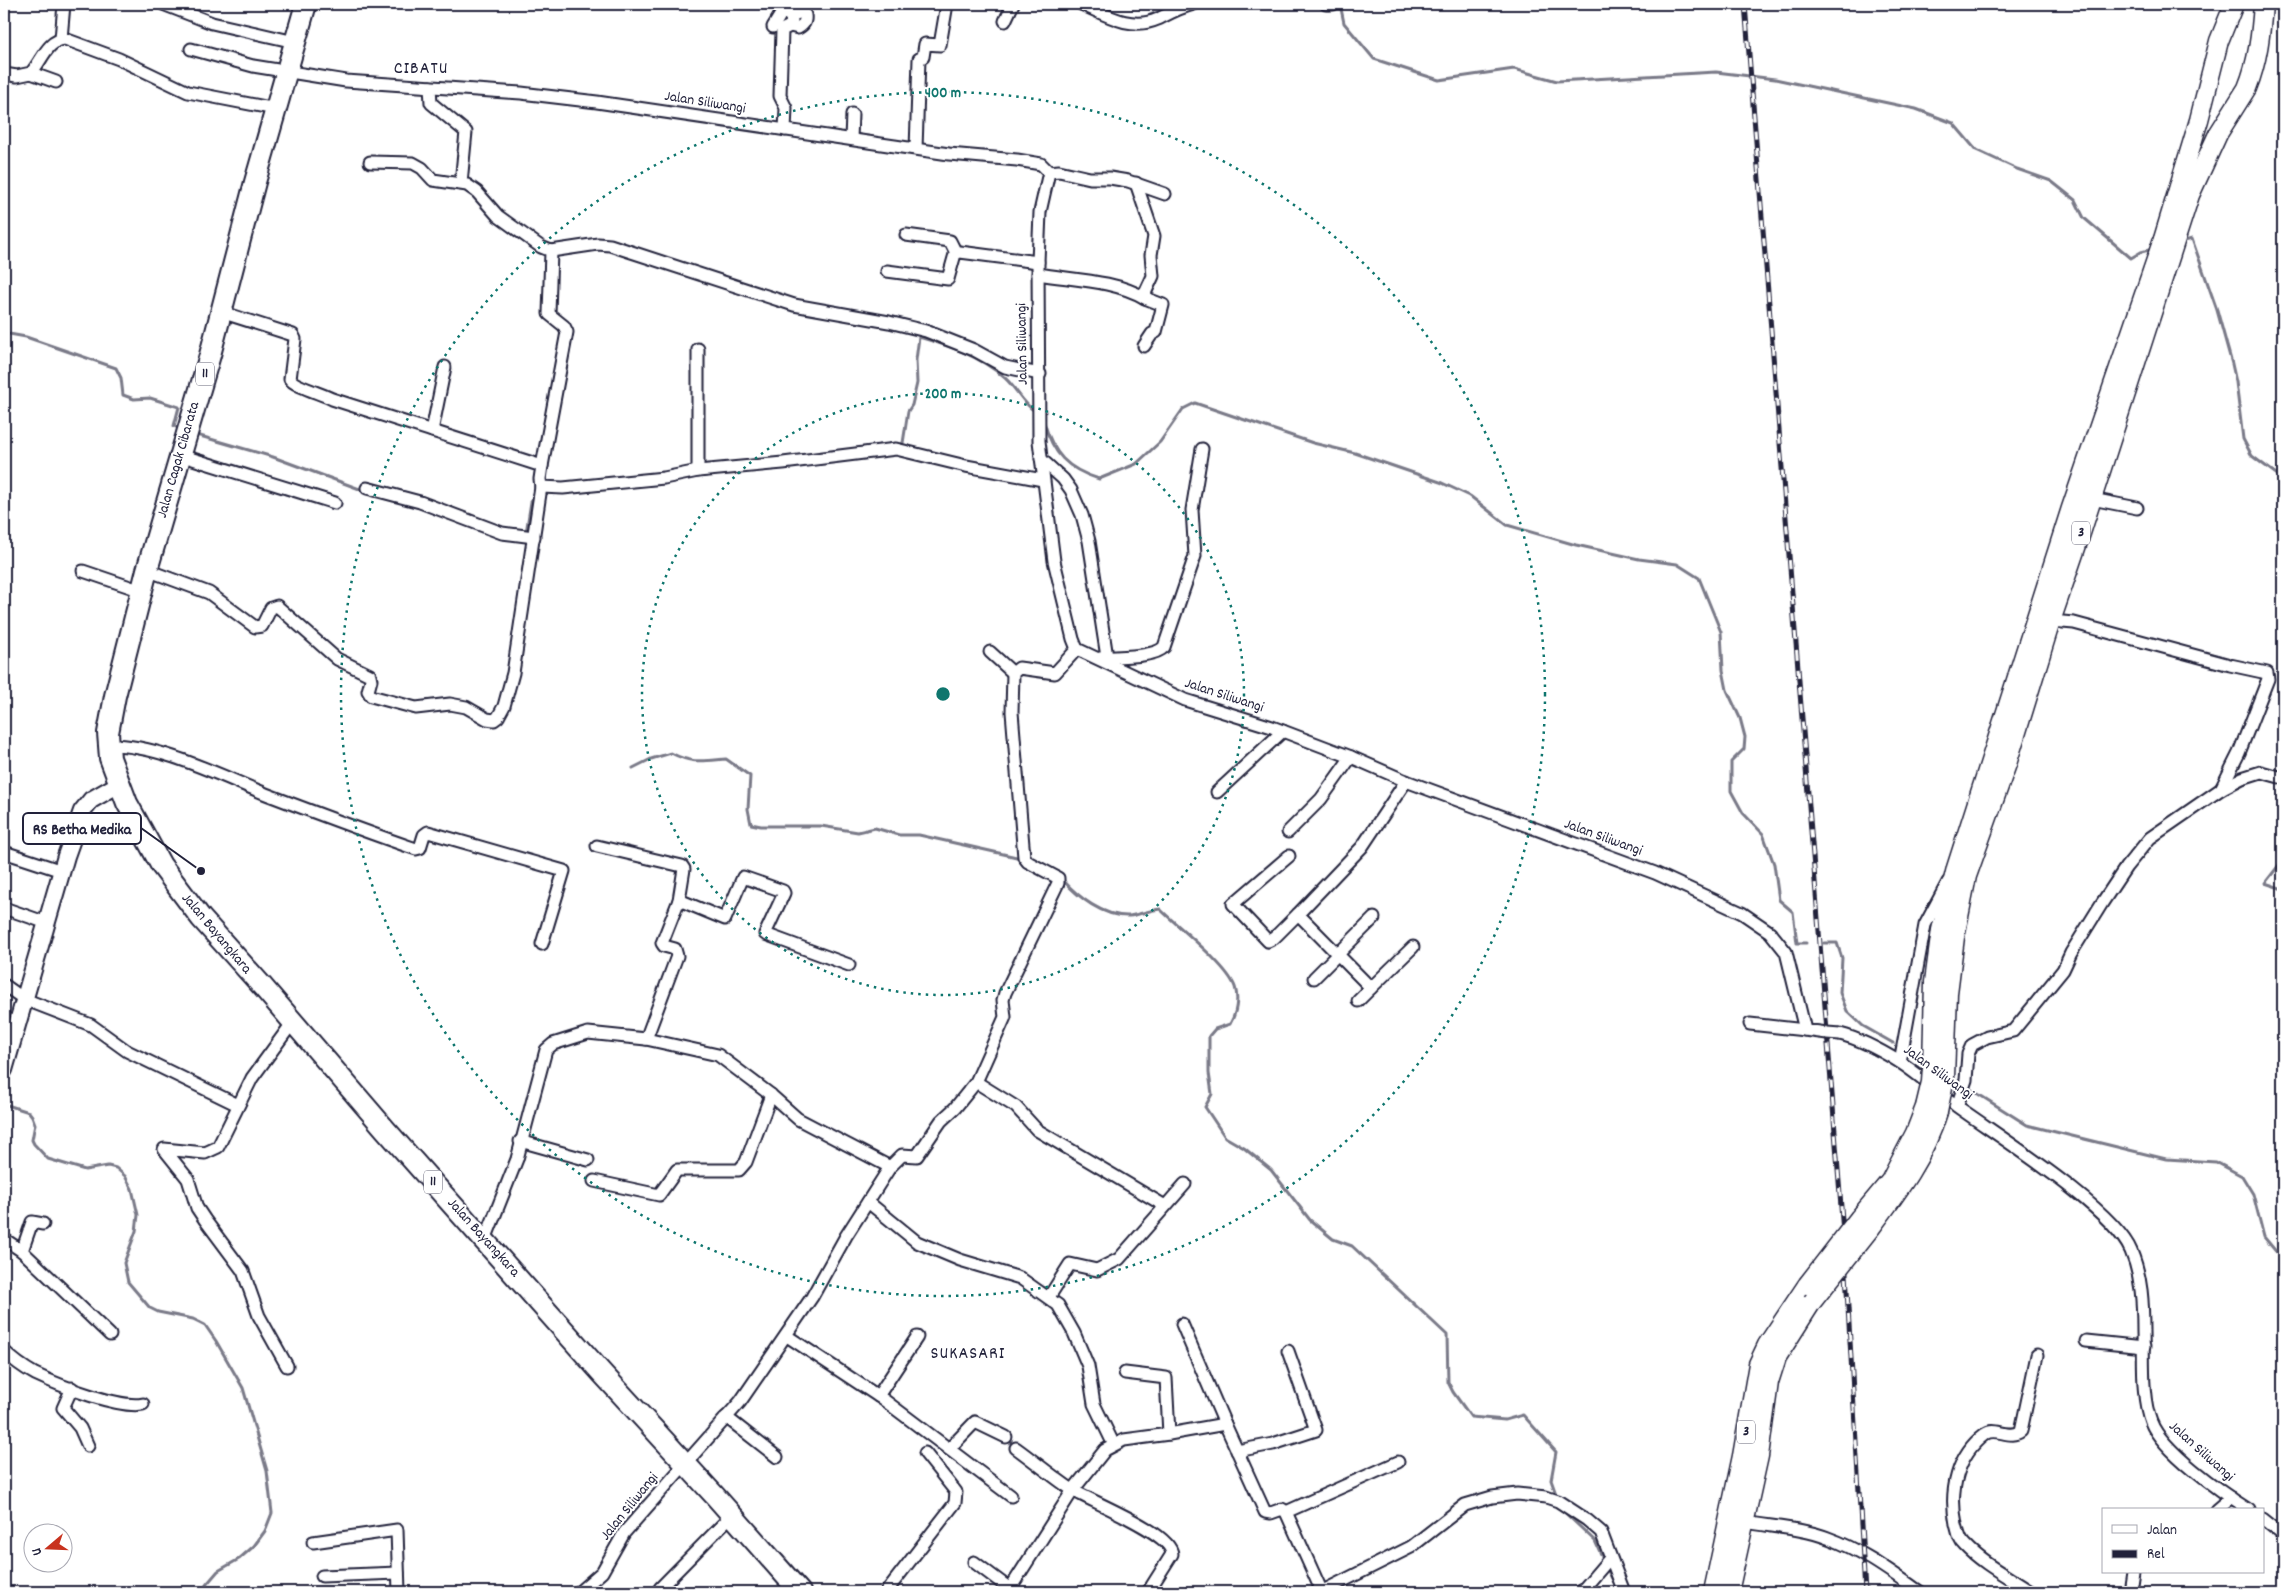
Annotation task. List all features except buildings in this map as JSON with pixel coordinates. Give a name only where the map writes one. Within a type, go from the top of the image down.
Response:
[{"type":"highway","name":"Jalan Cagak Cibarata","points":[[108,745],[115,696],[147,570],[210,355],[286,71],[306,4]]},
{"type":"highway","name":"Jalan Bayangkara","points":[[108,745],[111,764],[146,840],[173,882],[212,932],[294,1022],[385,1129],[486,1240],[600,1372],[685,1463],[800,1592]]},
{"type":"main road","name":"3","points":[[1713,1592],[1742,1456],[1758,1364],[1767,1345],[1865,1224],[1915,1133],[1931,1109],[1932,1082],[1939,1072],[1955,937],[1967,876],[2007,764],[2051,620],[2092,499],[2163,239],[2197,128],[2219,41],[2234,4]]},
{"type":"main road","name":"3","points":[[1939,1072],[1934,982],[1941,930],[1956,868],[2071,508],[2129,361],[2205,158],[2247,88],[2252,76],[2259,43],[2263,4]]},
{"type":"main road","name":"3","points":[[1729,1592],[1759,1456],[1769,1382],[1777,1357],[1810,1293]]},
{"type":"street","points":[[61,39],[64,4]]},
{"type":"street","points":[[163,4],[212,23],[295,42]]},
{"type":"street","points":[[916,149],[919,59],[923,57],[925,44],[940,45],[947,4]]},
{"type":"street","points":[[1081,4],[1103,15],[1131,24],[1150,22],[1169,12],[1194,4]]},
{"type":"street","points":[[1326,4],[1333,4]]},
{"type":"street","points":[[773,27],[781,14],[788,14],[782,30],[780,69],[780,100],[786,108],[784,130]]},
{"type":"street","points":[[31,73],[47,49],[61,39],[70,40],[96,49],[188,92],[276,109]]},
{"type":"street","name":"Jalan Siliwangi","points":[[191,49],[253,66],[346,81],[521,93],[597,102],[916,149],[1041,164],[1048,172],[1040,212],[1038,262],[1040,374],[1038,412],[1041,459],[1054,561],[1070,631],[1078,649],[1103,658],[1154,687],[1185,700],[1283,732],[1351,757],[1406,781],[1655,873],[1750,918],[1770,932],[1786,952],[1805,1030],[1840,1034],[1871,1046],[1900,1062],[2082,1198],[2121,1234],[2130,1248],[2139,1272],[2143,1298],[2148,1413],[2154,1430],[2180,1457],[2230,1498],[2246,1508]]},
{"type":"street","points":[[4,74],[17,76],[31,73],[56,82]]},
{"type":"street","points":[[430,87],[431,103],[462,128],[467,136],[461,183]]},
{"type":"street","points":[[850,139],[852,114]]},
{"type":"street","points":[[370,162],[401,161],[413,163],[422,168],[433,180],[461,183],[477,192],[498,216],[541,247],[551,251],[598,244],[610,245],[794,305],[889,322],[926,331],[974,350],[1005,367],[1040,374]]},
{"type":"street","points":[[1048,172],[1059,171],[1090,178],[1110,178],[1136,183],[1165,194]]},
{"type":"street","points":[[1136,183],[1154,236],[1151,255],[1153,276],[1146,291],[1146,298]]},
{"type":"street","points":[[887,271],[946,279],[950,276],[956,253],[950,240],[906,235]]},
{"type":"street","points":[[147,570],[209,593],[255,627],[262,626],[271,608],[277,606],[337,659],[370,675],[371,680],[368,692],[372,696],[416,708],[450,704],[458,705],[466,707],[487,719],[494,720],[498,717],[504,706],[513,673],[534,537],[542,466],[567,332],[564,326],[548,314],[551,251]]},
{"type":"street","points":[[956,253],[963,252],[1038,262]]},
{"type":"street","points":[[1038,274],[1131,290],[1163,304],[1156,332],[1152,334],[1144,346]]},
{"type":"street","points":[[221,312],[293,335],[296,339],[290,379],[293,383],[322,392],[332,399],[542,466]]},
{"type":"street","points":[[698,349],[698,471]]},
{"type":"street","points":[[432,431],[445,367]]},
{"type":"street","points":[[541,487],[563,488],[664,478],[698,471],[896,449],[966,466],[1043,480]]},
{"type":"street","points":[[1041,459],[1063,479],[1071,490],[1082,515],[1089,541],[1103,658],[1148,654],[1158,652],[1164,647],[1194,556],[1192,510],[1202,449]]},
{"type":"street","points":[[180,455],[335,503]]},
{"type":"street","points":[[367,488],[420,502],[497,532],[515,536],[534,537]]},
{"type":"street","points":[[2092,499],[2137,508]]},
{"type":"street","points":[[83,571],[142,591]]},
{"type":"street","points":[[2051,620],[2074,623],[2230,666],[2267,672],[2268,679],[2239,753],[2222,789]]},
{"type":"street","points":[[1013,673],[1019,668],[1055,673],[1078,649]]},
{"type":"street","points":[[486,1240],[516,1159],[543,1058],[549,1047],[574,1036],[588,1033],[646,1039],[718,1055],[771,1095],[798,1119],[890,1167],[902,1155],[917,1156],[941,1120],[956,1108],[976,1082],[1005,1017],[1003,1000],[1005,993],[1058,883],[1058,878],[1028,862],[1024,857],[1012,720],[1013,673],[990,652]]},
{"type":"street","points":[[1217,792],[1283,732]]},
{"type":"street","points":[[108,745],[137,746],[199,767],[325,817],[416,850],[420,848],[424,835],[428,832],[564,871],[542,944]]},
{"type":"street","points":[[1288,832],[1321,798],[1351,757]]},
{"type":"street","points":[[1958,1106],[1965,1084],[1968,1054],[1972,1046],[1987,1037],[2013,1031],[2063,970],[2071,953],[2102,903],[2144,844],[2158,831],[2242,778],[2261,772],[2283,778]]},
{"type":"street","points":[[1289,856],[1233,904],[1268,941],[1274,938],[1298,914],[1362,847],[1406,781]]},
{"type":"street","points":[[4,1070],[46,923],[84,807],[98,796],[119,784]]},
{"type":"street","points":[[597,846],[682,866],[684,869],[678,900],[662,943],[664,946],[675,949],[677,956],[646,1039]]},
{"type":"street","points":[[4,852],[62,871]]},
{"type":"street","points":[[1900,1062],[1925,926],[1956,868]]},
{"type":"street","points":[[678,900],[725,919],[743,877],[783,891],[784,894],[766,934],[849,965]]},
{"type":"street","points":[[4,908],[46,923]]},
{"type":"street","points":[[1298,914],[1371,988]]},
{"type":"street","points":[[1314,978],[1374,918]]},
{"type":"street","points":[[1358,1001],[1413,947]]},
{"type":"street","points":[[4,985],[24,999],[90,1025],[127,1051],[238,1104]]},
{"type":"street","points":[[286,1366],[259,1316],[243,1271],[198,1208],[188,1180],[164,1149],[205,1153],[211,1152],[218,1146],[252,1078],[294,1022]]},
{"type":"street","points":[[1750,1024],[1805,1030]]},
{"type":"street","points":[[976,1082],[1016,1107],[1037,1130],[1165,1206]]},
{"type":"street","points":[[594,1181],[658,1195],[677,1170],[739,1170],[746,1162],[771,1095]]},
{"type":"street","points":[[520,1141],[588,1160]]},
{"type":"street","name":"Jalan Siliwangi","points":[[585,1591],[602,1572],[624,1534],[740,1402],[812,1298],[846,1236],[890,1167]]},
{"type":"street","points":[[1049,1297],[1070,1264],[1097,1270],[1119,1259],[1185,1184]]},
{"type":"street","points":[[868,1202],[917,1242],[960,1260],[1020,1278],[1058,1305],[1074,1333],[1091,1376],[1092,1396],[1096,1410],[1113,1443]]},
{"type":"street","points":[[22,1251],[32,1222],[43,1224]]},
{"type":"street","points":[[4,1239],[22,1251],[110,1335]]},
{"type":"street","points":[[1182,1324],[1224,1424],[1265,1512],[1271,1513],[1282,1509],[1286,1512],[1321,1592],[1411,1547],[1465,1505],[1492,1497],[1517,1494],[1546,1497],[1558,1501],[1588,1520],[1601,1532],[1624,1592]]},
{"type":"street","points":[[787,1336],[878,1396],[1011,1496]]},
{"type":"street","points":[[878,1396],[917,1336]]},
{"type":"street","points":[[2086,1341],[2144,1347]]},
{"type":"street","points":[[4,1351],[35,1374],[119,1404],[134,1406],[143,1404]]},
{"type":"street","points":[[1237,1451],[1273,1444],[1316,1430],[1288,1351]]},
{"type":"street","points":[[2031,1592],[2000,1573],[1965,1545],[1958,1531],[1953,1512],[1953,1495],[1961,1461],[1984,1435],[1993,1432],[2014,1435],[2021,1431],[2037,1355]]},
{"type":"street","points":[[1126,1373],[1163,1377],[1167,1380],[1169,1434]]},
{"type":"street","points":[[72,1388],[63,1408],[80,1428],[88,1446]]},
{"type":"street","points":[[726,1417],[777,1457]]},
{"type":"street","points":[[949,1449],[975,1422],[1006,1437]]},
{"type":"street","points":[[974,1562],[1011,1591],[1073,1490],[1105,1450],[1113,1443],[1224,1424]]},
{"type":"street","points":[[1016,1448],[1073,1490],[1142,1526],[1171,1548],[1172,1554],[1148,1592]]},
{"type":"street","points":[[886,1592],[955,1503],[957,1497],[956,1492],[925,1453]]},
{"type":"street","points":[[1286,1512],[1398,1462]]},
{"type":"street","points":[[2219,1508],[2230,1498]]},
{"type":"street","points":[[661,1591],[732,1515]]},
{"type":"street","points":[[2264,1520],[2283,1535]]},
{"type":"street","points":[[1745,1522],[1793,1529],[1827,1537],[1876,1560],[1920,1592]]},
{"type":"street","points":[[313,1542],[397,1530],[399,1592]]},
{"type":"street","points":[[1581,1592],[1610,1558]]},
{"type":"street","points":[[322,1576],[398,1573]]},
{"type":"street","points":[[2130,1592],[2133,1574]]},
{"type":"waterway","points":[[1340,4],[1344,23],[1374,59],[1439,80],[1514,69],[1557,81],[1716,72],[1775,79],[1916,109],[1953,123],[1976,150],[2017,169],[2051,181],[2075,200],[2084,218],[2131,258],[2141,252],[2153,249]]},
{"type":"waterway","points":[[1143,18],[1172,6]]},
{"type":"waterway","points":[[2181,242],[2192,239],[2217,310],[2236,382],[2243,439],[2252,456],[2283,479]]},
{"type":"waterway","points":[[4,333],[26,337],[116,368],[121,378],[123,395],[134,399],[150,398],[179,407],[174,426],[180,429]]},
{"type":"waterway","points":[[897,445],[903,443],[908,411],[912,405],[917,383],[916,360],[919,337],[953,348],[995,370],[1005,378],[1027,405],[1036,412]]},
{"type":"waterway","points":[[1044,422],[1052,443],[1063,459],[1078,470],[1099,479],[1136,464],[1160,442],[1183,409],[1195,403],[1313,443],[1355,453],[1440,482],[1470,496],[1507,525],[1576,545],[1639,559],[1677,564],[1699,578],[1721,632],[1723,670],[1727,690],[1740,718],[1745,737],[1744,749],[1731,762],[1731,791],[1743,813],[1763,834],[1774,864],[1779,900],[1793,912],[1797,943],[1806,943]]},
{"type":"waterway","points":[[193,434],[273,457],[365,491]]},
{"type":"waterway","points":[[526,533],[531,502],[535,491]]},
{"type":"waterway","points":[[633,768],[651,759],[671,753],[692,760],[726,759],[750,776],[748,809],[751,824],[761,826],[821,826],[858,832],[875,828],[899,835],[919,835],[1021,858]]},
{"type":"waterway","points":[[2283,860],[2265,883],[2283,889]]},
{"type":"waterway","points":[[1062,879],[1083,899],[1110,913],[1129,916],[1160,909],[1222,968],[1235,987],[1237,996],[1236,1006],[1230,1024],[1215,1029],[1209,1036],[1209,1073],[1212,1094],[1205,1107],[1225,1137],[1244,1148],[1271,1170],[1310,1220],[1333,1239],[1352,1246],[1447,1335],[1448,1382],[1471,1417],[1505,1420],[1523,1415],[1556,1452],[1551,1480],[1557,1497]]},
{"type":"waterway","points":[[1824,943],[1837,943],[1842,958],[1840,993],[1847,1011],[1863,1026],[1893,1043]]},
{"type":"waterway","points":[[1967,1087],[2027,1125],[2166,1159],[2216,1162],[2242,1176],[2253,1194],[2264,1237],[2283,1260]]},
{"type":"waterway","points":[[4,1104],[29,1112],[35,1124],[32,1140],[48,1159],[85,1170],[108,1166],[116,1168],[125,1176],[132,1189],[138,1215],[136,1231],[124,1263],[128,1282],[150,1308],[158,1312],[193,1319],[205,1325],[243,1388],[267,1471],[272,1513],[265,1531],[254,1546],[239,1559],[218,1571],[206,1585],[204,1592]]},
{"type":"waterway","points":[[1561,1509],[1595,1541],[1604,1561]]},
{"type":"waterway","points":[[1606,1567],[1617,1588]]},
{"type":"railway","points":[[1745,4],[1845,1257],[1865,1592]]},
{"type":"place","name":"RS Betha Medika","points":[[201,871]]},
{"type":"district","name":"CIBATU","points":[[421,69]]},
{"type":"district","name":"SUKASARI","points":[[968,1354]]}]
